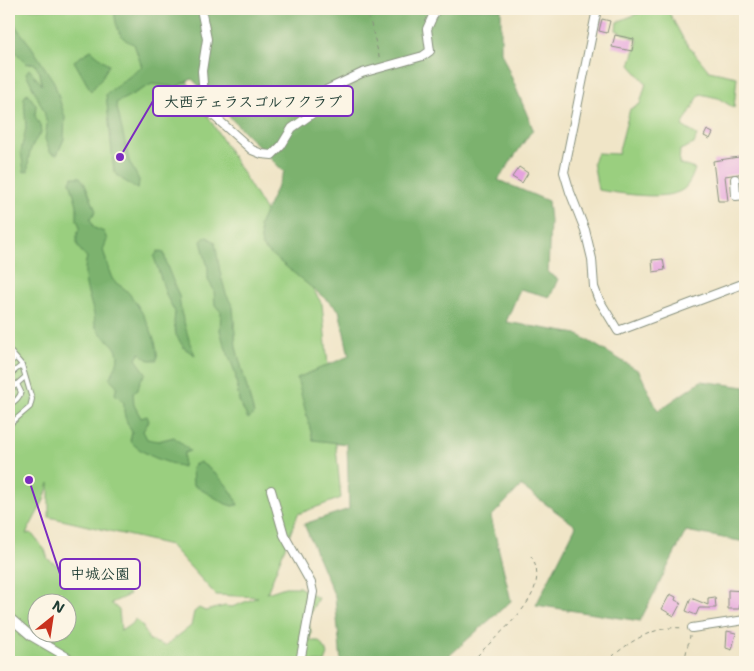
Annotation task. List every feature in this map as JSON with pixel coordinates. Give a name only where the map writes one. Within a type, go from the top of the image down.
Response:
[{"type":"street","points":[[201,9],[207,39],[202,71],[205,108],[252,150],[272,155],[281,146],[292,128],[312,114],[321,103],[326,90],[362,74],[422,56],[430,51],[427,29],[436,9]]},
{"type":"street","points":[[597,9],[564,172],[585,230],[592,259],[594,287],[598,298],[618,331],[745,283]]},
{"type":"street","points":[[735,179],[736,196],[745,195]]},
{"type":"street","points":[[271,490],[284,535],[311,583],[313,592],[300,662]]},
{"type":"street","points":[[9,617],[31,636],[67,657],[70,662]]},
{"type":"street","points":[[692,628],[745,620]]},
{"type":"lane","points":[[9,351],[22,365],[32,399],[30,407],[9,424]]},
{"type":"lane","points":[[9,364],[15,358]]},
{"type":"lane","points":[[9,368],[11,375],[22,365]]},
{"type":"lane","points":[[10,389],[25,377]]},
{"type":"lane","points":[[9,405],[20,396],[21,392],[17,384]]},
{"type":"path","points":[[363,9],[371,24],[382,68]]},
{"type":"path","points":[[472,662],[519,614],[533,592],[537,569],[531,556]]},
{"type":"path","points":[[606,662],[637,638],[675,627],[692,628],[684,662]]},
{"type":"green space","points":[[9,9],[143,9],[322,304],[341,498],[298,514],[267,593],[285,587],[299,587],[318,598],[307,619],[311,631],[310,641],[319,641],[328,654],[325,662],[9,662]],"holes":[[[49,483],[49,517],[170,545],[216,595],[258,597],[232,607],[225,606],[205,611],[199,608],[194,612],[191,626],[165,646],[149,640],[142,625],[135,619],[134,622],[121,631],[119,610],[111,603],[129,595],[123,581],[115,577],[111,584],[105,575],[86,577],[80,581],[48,559],[45,550],[31,533],[26,534],[44,500]]]},
{"type":"green space","points":[[9,9],[17,28],[54,82],[65,117],[64,139],[57,155],[50,152],[45,139],[47,125],[44,111],[26,73],[29,69],[42,85],[40,73],[34,63],[27,64],[9,45]]},
{"type":"green space","points":[[114,9],[501,9],[501,52],[533,129],[498,180],[548,201],[550,221],[548,273],[558,279],[550,297],[520,289],[506,322],[577,334],[639,371],[658,411],[701,381],[745,387],[745,542],[686,531],[640,621],[536,605],[576,526],[521,486],[491,517],[511,601],[442,662],[341,662],[335,597],[304,524],[349,509],[347,444],[313,440],[297,378],[349,356],[339,310],[262,247],[259,225],[284,172],[192,79],[176,87],[152,84],[116,103],[129,161],[139,180],[138,189],[114,172],[106,94],[142,67],[134,44],[124,39],[118,30]]},
{"type":"green space","points":[[649,9],[667,9],[684,40],[709,71],[737,77],[734,108],[718,98],[700,94],[682,126],[697,135],[694,144],[680,150],[679,164],[695,169],[686,187],[679,192],[669,195],[644,196],[598,190],[593,162],[597,153],[618,154],[630,109],[640,104],[646,83],[630,65],[638,40],[616,30],[617,22]]},
{"type":"green space","points":[[91,50],[109,65],[91,91],[74,61]]},
{"type":"green space","points":[[27,93],[36,105],[35,116],[40,125],[41,133],[30,151],[28,171],[24,172],[21,151],[26,128],[24,98]]},
{"type":"green space","points":[[73,177],[80,177],[86,186],[96,211],[90,219],[94,228],[104,232],[107,240],[103,250],[112,277],[137,304],[148,323],[155,343],[157,360],[149,360],[140,353],[136,359],[146,373],[140,381],[138,390],[133,393],[134,405],[141,418],[147,416],[149,421],[143,431],[147,439],[158,441],[174,437],[190,451],[184,453],[183,467],[141,451],[130,441],[132,432],[125,418],[124,403],[115,394],[117,386],[109,378],[116,367],[118,354],[114,346],[95,326],[94,314],[85,279],[87,257],[77,244],[80,227],[77,220],[77,205],[70,181]]},
{"type":"green space","points":[[206,236],[215,242],[226,294],[233,307],[236,347],[254,414],[248,419],[239,401],[235,372],[220,330],[221,312],[215,305],[214,290],[208,280],[208,268],[201,241]]},
{"type":"green space","points":[[158,251],[164,253],[179,296],[181,312],[195,355],[184,348],[176,335],[175,312],[167,297],[154,257]]},
{"type":"green space","points":[[200,462],[223,481],[232,492],[238,505],[226,504],[193,485],[192,468]]},
{"type":"building","points":[[602,19],[610,21],[607,33],[599,31]]},
{"type":"building","points":[[615,35],[634,39],[632,51],[612,47]]},
{"type":"building","points":[[707,130],[713,133],[710,139],[704,136]]},
{"type":"building","points":[[745,156],[745,173],[725,176],[728,201],[718,201],[713,161]]},
{"type":"building","points":[[519,167],[528,173],[522,183],[512,177]]},
{"type":"building","points":[[663,259],[665,270],[653,272],[652,260]]},
{"type":"building","points":[[728,590],[745,591],[745,605],[740,603],[739,609],[728,609]]},
{"type":"building","points":[[670,594],[681,603],[674,616],[662,609]]},
{"type":"building","points":[[715,597],[716,608],[699,608],[696,615],[686,611],[691,598],[708,605],[708,598]]},
{"type":"building","points":[[727,631],[736,633],[732,650],[726,648]]},
{"type":"place","name":"大西テェラスゴルフクラブ","points":[[120,157]]},
{"type":"place","name":"中城公園","points":[[29,480]]}]
